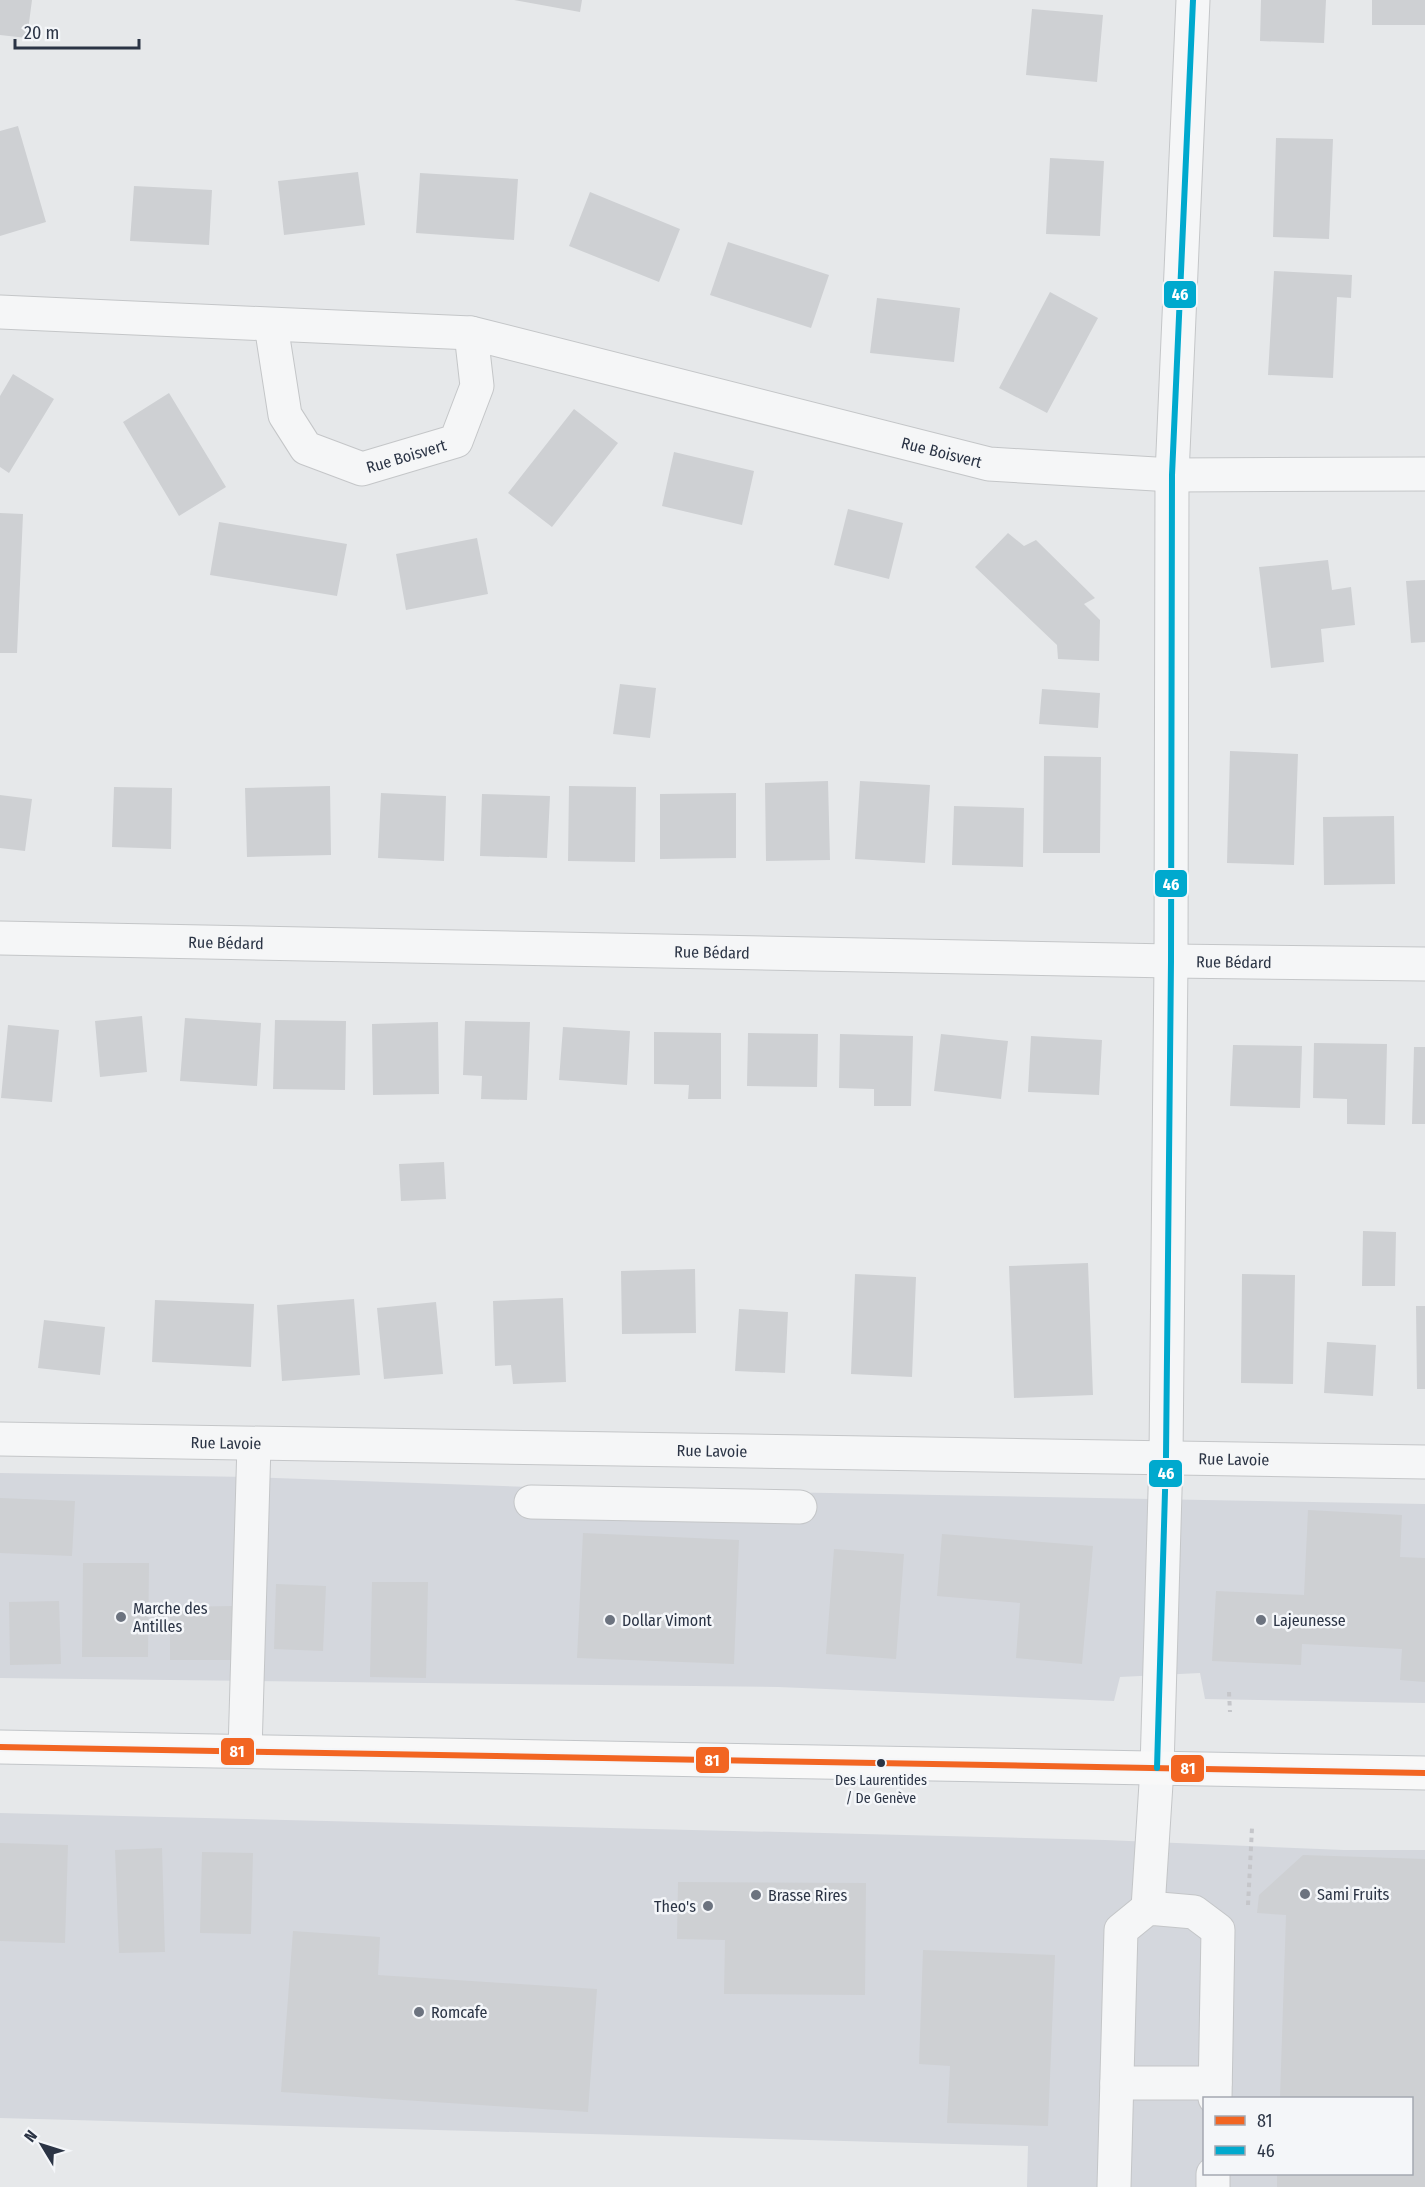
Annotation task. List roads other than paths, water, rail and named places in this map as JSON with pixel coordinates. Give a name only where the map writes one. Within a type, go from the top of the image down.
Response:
[{"type":"main road","points":[[0,1747],[1425,1773]]},
{"type":"street","points":[[1148,1908],[1157,1768],[1166,1457],[1171,962],[1172,475],[1193,0]]},
{"type":"street","name":"Rue Boisvert","points":[[0,312],[471,333],[989,464],[1172,475],[1425,474]]},
{"type":"street","name":"Rue Boisvert","points":[[271,325],[285,415],[306,448],[362,469],[456,441],[477,386],[471,333]]},
{"type":"street","name":"Rue Bédard","points":[[0,938],[1171,962],[1425,964]]},
{"type":"street","name":"Rue Lavoie","points":[[0,1439],[1425,1462]]},
{"type":"street","points":[[245,1751],[254,1444]]},
{"type":"street","points":[[531,1502],[800,1506]]},
{"type":"street","points":[[1114,2187],[1121,1930],[1148,1908],[1194,1912],[1218,1930],[1215,2091],[1117,2083]]},
{"type":"place","name":"Marche des Antilles","points":[[121,1617]]},
{"type":"place","name":"Dollar Vimont","points":[[610,1620]]},
{"type":"place","name":"Lajeunesse","points":[[1261,1620]]},
{"type":"place","name":"Des Laurentides / De Genève","points":[[881,1763]]},
{"type":"place","name":"Sami Fruits","points":[[1305,1894]]},
{"type":"place","name":"Brasse Rires","points":[[756,1895]]},
{"type":"place","name":"Theo's","points":[[708,1906]]},
{"type":"place","name":"Romcafe","points":[[419,2012]]}]
